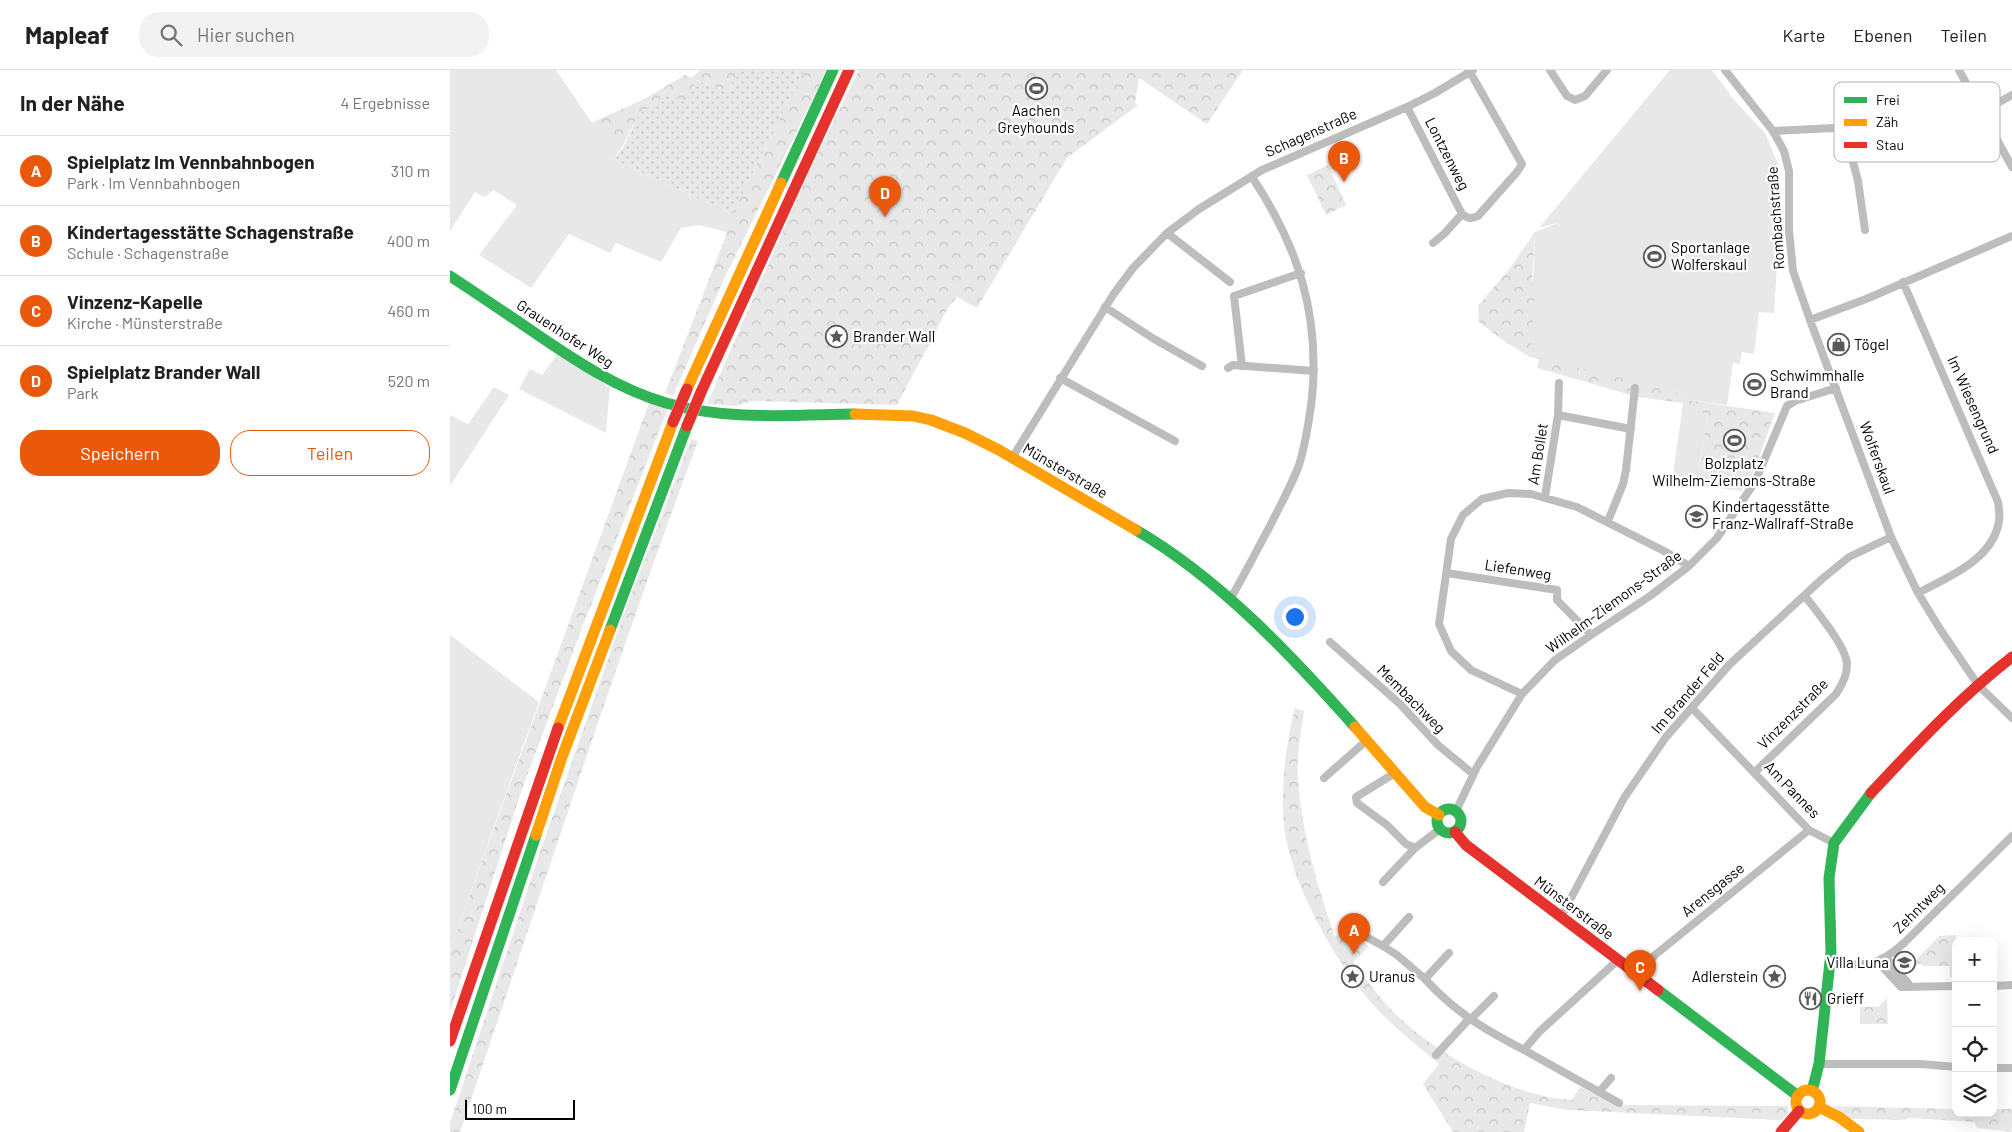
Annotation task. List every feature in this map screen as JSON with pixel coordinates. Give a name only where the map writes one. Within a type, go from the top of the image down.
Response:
[{"type":"main road","points":[[450,1041],[549,753],[673,422],[833,70]]},
{"type":"main road","points":[[450,1090],[562,757],[687,426],[850,70]]},
{"type":"main road","name":"Grauenhofer Weg","points":[[450,276],[597,374],[628,390],[670,404]]},
{"type":"main road","name":"Münsterstraße","points":[[670,404],[704,411],[744,414],[913,416],[929,419],[970,435],[1165,547],[1188,564],[1230,600],[1306,672],[1425,807],[1439,815]]},
{"type":"main road","points":[[1812,1091],[1819,1064],[1830,961],[1830,878],[1834,843],[1850,818],[1890,771],[1939,720],[2012,657]]},
{"type":"main road","points":[[1448,810],[1456,812],[1461,821],[1459,828],[1455,832],[1449,833],[1440,829],[1438,823],[1439,815],[1448,810]]},
{"type":"main road","name":"Münsterstraße","points":[[1455,832],[1466,845],[1639,975],[1729,1046],[1798,1096]]},
{"type":"main road","points":[[1804,1091],[1812,1091],[1818,1098],[1819,1107],[1810,1114],[1800,1111],[1796,1104],[1798,1096],[1804,1091]]},
{"type":"main road","points":[[1819,1107],[1839,1117],[1860,1132]]},
{"type":"main road","points":[[1781,1132],[1800,1111]]},
{"type":"street","points":[[1550,70],[1566,96],[1575,100],[1585,96],[1607,70]]},
{"type":"street","name":"Rombachstraße","points":[[1725,70],[1773,131],[1784,151],[1789,171],[1790,252],[1793,272],[1810,320]]},
{"type":"street","points":[[1960,70],[1966,82]]},
{"type":"street","name":"Schagenstraße","points":[[1012,458],[1105,307],[1134,268],[1167,233],[1199,209],[1295,154],[1407,107],[1435,93],[1471,71]]},
{"type":"street","name":"Lontzenweg","points":[[1407,107],[1462,214],[1466,218],[1471,219],[1478,216],[1522,164],[1471,71]]},
{"type":"street","points":[[2000,102],[2012,96]]},
{"type":"street","points":[[1773,131],[1834,128]]},
{"type":"street","points":[[2000,145],[2012,167]]},
{"type":"street","points":[[1853,162],[1858,181],[1865,230]]},
{"type":"street","points":[[1230,600],[1285,496],[1297,469],[1309,421],[1314,371],[1312,324],[1301,273],[1288,238],[1252,177]]},
{"type":"street","name":"Lontzenweg","points":[[1433,243],[1462,214]]},
{"type":"street","points":[[1167,233],[1230,282]]},
{"type":"street","points":[[1810,320],[1866,299],[2012,236]]},
{"type":"street","points":[[1242,366],[1234,296],[1301,273]]},
{"type":"street","name":"Im Wiesengrund","points":[[1903,282],[1998,502],[1999,520],[1994,537],[1982,553],[1961,570],[1918,593]]},
{"type":"street","points":[[1105,307],[1154,339],[1202,366]]},
{"type":"street","name":"Wolferskaul","points":[[1810,320],[1892,537],[1918,593],[1978,685],[2012,718]]},
{"type":"street","points":[[1228,368],[1232,365],[1314,371]]},
{"type":"street","points":[[1060,378],[1175,442]]},
{"type":"street","name":"Am Bollet","points":[[1545,497],[1558,415],[1559,383]]},
{"type":"street","points":[[1608,521],[1623,484],[1635,388]]},
{"type":"street","name":"Wilhelm-Ziemons-Straße","points":[[1456,812],[1498,729],[1522,694],[1556,660],[1591,634],[1650,596],[1689,566],[1716,538],[1755,482],[1787,406],[1795,401],[1836,388]]},
{"type":"street","name":"Am Bollet","points":[[1558,415],[1631,429]]},
{"type":"street","points":[[1522,694],[1471,670],[1451,651],[1439,624],[1451,539],[1463,515],[1482,498],[1508,493],[1545,497],[1578,507],[1608,521],[1689,566]]},
{"type":"street","name":"Im Brander Feld","points":[[1561,917],[1624,798],[1661,743],[1729,665],[1805,596],[1849,557],[1892,537]]},
{"type":"street","name":"Liefenweg","points":[[1447,573],[1557,590],[1556,600],[1591,634]]},
{"type":"street","name":"Vinzenzstraße","points":[[1755,772],[1836,694],[1846,678],[1848,664],[1840,644],[1805,596]]},
{"type":"street","name":"Membachweg","points":[[1330,642],[1400,704],[1438,745],[1474,774]]},
{"type":"street","name":"Am Pannes","points":[[1692,708],[1809,830],[1834,843]]},
{"type":"street","points":[[1324,778],[1366,741]]},
{"type":"street","points":[[1395,773],[1356,797],[1357,802],[1387,824],[1406,844],[1415,848]]},
{"type":"street","points":[[1383,882],[1415,848],[1440,829]]},
{"type":"street","name":"Arensgasse","points":[[1639,975],[1655,955],[1809,830]]},
{"type":"street","name":"Zehntweg","points":[[1830,961],[1858,966],[1878,962],[1886,958],[1904,943],[2012,836]]},
{"type":"street","points":[[1383,946],[1408,916]]},
{"type":"street","points":[[1344,925],[1396,955],[1469,1019],[1619,1103]]},
{"type":"street","points":[[1425,979],[1450,953]]},
{"type":"street","points":[[1886,958],[1908,983],[1908,987]]},
{"type":"street","points":[[1524,1050],[1538,1032],[1618,960]]},
{"type":"street","points":[[1878,962],[1901,987],[1952,986]]},
{"type":"street","points":[[1997,986],[2012,985]]},
{"type":"street","points":[[1436,1055],[1469,1019],[1494,996]]},
{"type":"street","points":[[1819,1064],[1921,1064],[1952,1067]]},
{"type":"street","points":[[1997,1068],[2012,1068]]},
{"type":"street","points":[[1599,1092],[1610,1078]]},
{"type":"green space","points":[[450,70],[556,70],[592,123],[621,149],[613,159],[732,214],[723,231],[699,225],[681,228],[661,262],[616,243],[610,253],[569,234],[531,288],[479,255],[517,205],[494,190],[484,197],[475,192],[450,231]]},
{"type":"green space","points":[[700,70],[739,70],[728,92],[697,80],[686,101],[640,113],[621,149],[591,123],[646,98],[685,75],[692,78]]},
{"type":"green space","points":[[739,70],[804,70],[732,214],[613,159],[623,148],[640,113],[667,94],[686,101],[696,80],[728,92]]},
{"type":"green space","points":[[804,70],[827,70],[724,279],[673,396],[665,393],[727,233],[723,231]]},
{"type":"green space","points":[[859,70],[1243,70],[1207,124],[1139,78],[1135,103],[1138,105],[1067,158],[977,308],[957,297],[948,308],[897,405],[752,401],[736,406],[707,404],[811,167]]},
{"type":"green space","name":"Sportanlage Wolferskaul","points":[[1670,70],[1712,70],[1735,101],[1765,133],[1778,164],[1780,219],[1774,313],[1759,312],[1754,354],[1742,352],[1740,364],[1733,363],[1727,405],[1688,400],[1678,392],[1530,357],[1535,232],[1560,222],[1539,228]]},
{"type":"green space","points":[[1328,165],[1346,205],[1326,215],[1307,175]]},
{"type":"green space","points":[[1535,232],[1532,281],[1536,284],[1530,357],[1505,342],[1479,322],[1478,306],[1510,268]]},
{"type":"green space","points":[[557,355],[610,387],[606,433],[519,389],[530,369],[542,375]]},
{"type":"green space","points":[[1539,358],[1678,392],[1688,400],[1775,413],[1754,471],[1741,491],[1696,485],[1708,415],[1683,403],[1638,397],[1537,368]]},
{"type":"green space","points":[[494,387],[509,395],[450,486],[450,415],[468,424]]},
{"type":"green space","points":[[649,403],[668,408],[582,628],[521,792],[450,1012],[450,949]]},
{"type":"green space","points":[[1683,403],[1708,415],[1696,485],[1672,481]]},
{"type":"green space","points":[[691,439],[698,441],[606,699],[460,1132],[450,1132],[450,1123],[539,855],[625,611]]},
{"type":"green space","points":[[450,635],[539,702],[450,949]]},
{"type":"green space","points":[[1295,708],[1304,711],[1298,763],[1303,820],[1316,879],[1335,937],[1343,931],[1369,946],[1353,962],[1388,1007],[1419,1034],[1438,1048],[1481,1073],[1528,1092],[1550,1097],[1572,1100],[1580,1087],[1616,1105],[1788,1106],[1788,1113],[1782,1120],[1568,1110],[1530,1103],[1524,1132],[1453,1132],[1423,1084],[1439,1064],[1393,1025],[1349,975],[1322,931],[1300,884],[1286,839],[1283,808],[1288,738]]},
{"type":"green space","points":[[1956,935],[1956,937],[1952,937],[1952,977],[1950,977],[1949,966],[1924,966],[1921,963],[1918,965],[1915,961],[1939,936]]},
{"type":"green space","points":[[1887,998],[1888,1024],[1860,1024],[1860,1007],[1878,1007]]},
{"type":"green space","points":[[1832,1106],[1952,1109],[1952,1117],[1997,1117],[1997,1109],[2012,1109],[2012,1132],[1977,1128],[1974,1122],[1910,1118],[1904,1120],[1851,1119]]},
{"type":"traffic: fast","points":[[781,183],[833,70]]},
{"type":"traffic: fast","points":[[450,276],[582,364],[614,382],[648,397],[689,409],[736,415],[855,414]]},
{"type":"traffic: fast","points":[[610,630],[687,426]]},
{"type":"traffic: fast","points":[[1136,530],[1197,571],[1253,620],[1306,673],[1355,727]]},
{"type":"traffic: fast","points":[[1812,1091],[1819,1064],[1831,952],[1829,878],[1834,843],[1871,793]]},
{"type":"traffic: fast","points":[[1449,809],[1457,813],[1461,821],[1457,829],[1449,833],[1441,829],[1437,821],[1441,813],[1449,809]]},
{"type":"traffic: fast","points":[[450,1090],[536,835]]},
{"type":"traffic: fast","points":[[1658,990],[1798,1096]]},
{"type":"traffic: slow","points":[[687,389],[781,183]]},
{"type":"traffic: slow","points":[[855,414],[913,416],[931,420],[965,433],[999,450],[1136,530]]},
{"type":"traffic: slow","points":[[558,728],[673,422]]},
{"type":"traffic: slow","points":[[536,835],[562,757],[610,630]]},
{"type":"traffic: slow","points":[[1355,727],[1425,807],[1439,815]]},
{"type":"traffic: slow","points":[[1808,1090],[1813,1091],[1819,1097],[1820,1102],[1819,1107],[1813,1113],[1808,1114],[1803,1113],[1797,1107],[1796,1102],[1797,1097],[1803,1091],[1808,1090]]},
{"type":"traffic: slow","points":[[1819,1107],[1839,1117],[1859,1132]]},
{"type":"traffic: jam","points":[[701,392],[849,70]]},
{"type":"traffic: jam","points":[[673,422],[687,389]]},
{"type":"traffic: jam","points":[[687,426],[701,392]]},
{"type":"traffic: jam","points":[[1871,793],[1956,705],[2012,657]]},
{"type":"traffic: jam","points":[[450,1041],[558,728]]},
{"type":"traffic: jam","points":[[1455,832],[1466,845],[1658,990]]},
{"type":"traffic: jam","points":[[1781,1132],[1799,1111]]},
{"type":"place","name":"Aachen Greyhounds","points":[[1036,88]]},
{"type":"place","name":"Kindertagesstätte Schagenstraße","points":[[1344,182]]},
{"type":"place","name":"Spielplatz Brander Wall","points":[[885,217]]},
{"type":"place","name":"Sportanlage Wolferskaul","points":[[1655,257]]},
{"type":"place","name":"Brander Wall","points":[[837,337]]},
{"type":"place","name":"Tögel","points":[[1838,345]]},
{"type":"place","name":"Schwimmhalle Brand","points":[[1754,385]]},
{"type":"place","name":"Bolzplatz Wilhelm-Ziemons-Straße","points":[[1734,441]]},
{"type":"place","name":"Kindertagesstätte Franz-Wallraff-Straße","points":[[1696,516]]},
{"type":"place","name":"Spielplatz Im Vennbahnbogen","points":[[1354,954]]},
{"type":"place","name":"Villa Luna","points":[[1905,963]]},
{"type":"place","name":"Uranus","points":[[1353,977]]},
{"type":"place","name":"Adlerstein","points":[[1774,977]]},
{"type":"place","name":"Vinzenz-Kapelle","points":[[1640,991]]},
{"type":"place","name":"Grieff","points":[[1811,999]]}]
